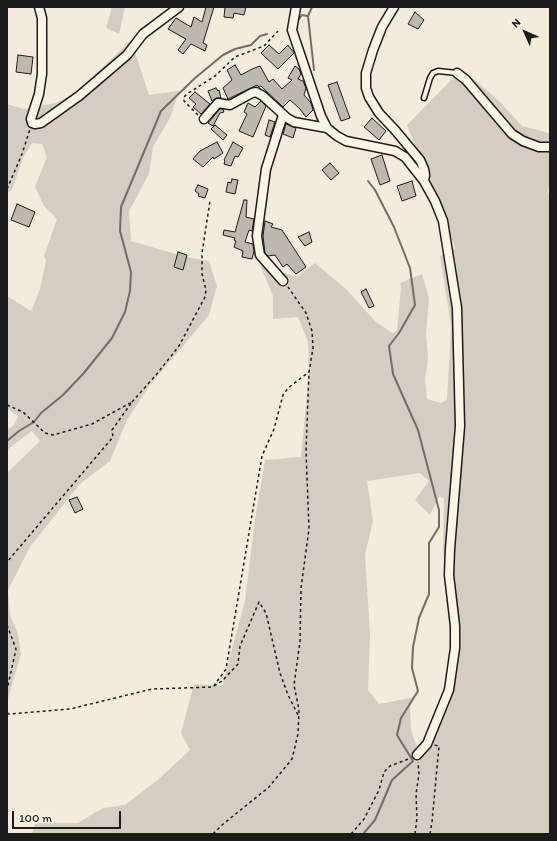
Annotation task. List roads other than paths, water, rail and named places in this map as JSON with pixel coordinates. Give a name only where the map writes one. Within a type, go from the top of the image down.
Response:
[{"type":"street","points":[[39,7],[42,18],[42,74],[39,94],[31,119],[32,123],[35,124],[42,123],[79,96],[127,55],[143,34],[179,7]]},
{"type":"street","points":[[296,7],[292,30],[321,116],[327,128],[336,136],[346,141],[395,151],[405,157],[424,181],[435,201],[442,221],[457,308],[460,426],[449,575],[455,626],[455,648],[449,690],[427,744],[417,755]]},
{"type":"street","points":[[394,7],[382,27],[373,50],[366,73],[366,88],[369,97],[379,113],[420,160],[424,169],[424,181]]},
{"type":"street","points":[[457,73],[466,80],[512,134],[523,141],[539,147],[550,148]]},
{"type":"street","points":[[204,119],[218,103],[230,104],[256,92],[264,96],[283,115],[294,122],[327,128]]},
{"type":"street","points":[[283,115],[266,169],[257,236],[260,255],[283,281]]},
{"type":"lane","points":[[424,98],[430,78],[434,73],[438,71],[457,73]]},
{"type":"waterway","points":[[312,7],[308,16],[314,70]]},
{"type":"waterway","points":[[299,19],[302,15],[307,16]]},
{"type":"waterway","points":[[7,441],[19,431],[34,422],[41,413],[63,395],[83,374],[112,338],[125,312],[130,291],[131,272],[120,231],[121,207],[161,111],[195,78],[223,55],[235,49],[251,45],[260,36],[267,34]]},
{"type":"waterway","points":[[363,834],[375,820],[392,780],[413,761],[397,735],[401,718],[418,691],[412,668],[413,647],[419,618],[429,594],[429,543],[439,527],[439,510],[418,430],[393,374],[389,346],[399,333],[415,305],[410,268],[394,227],[375,190],[368,181]]}]
